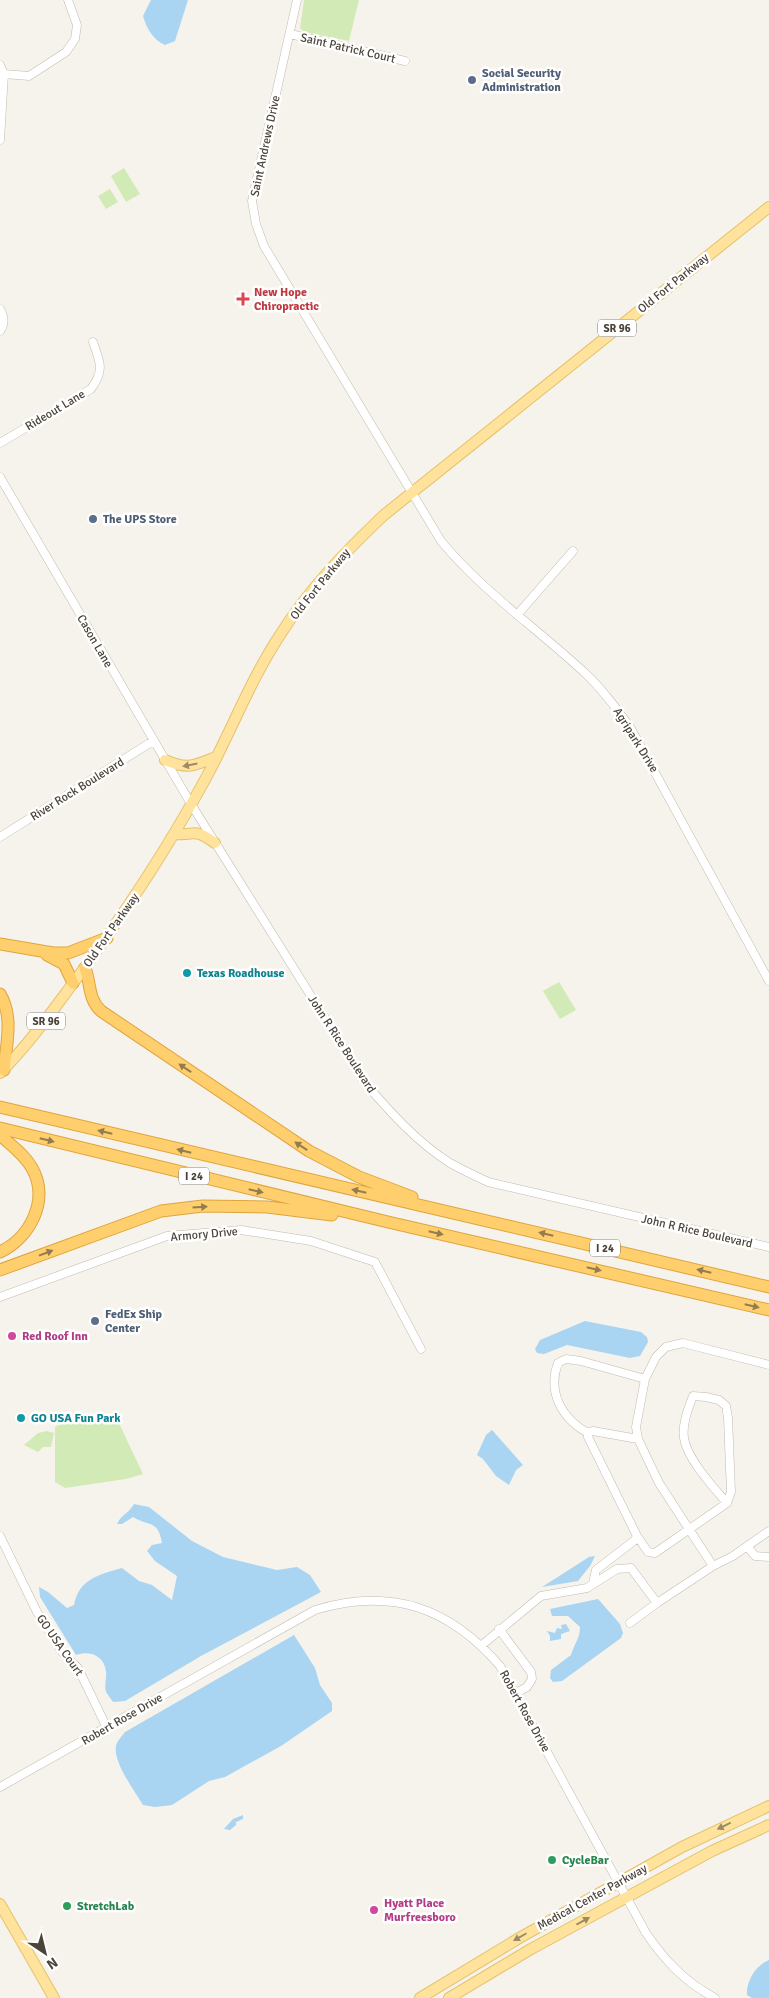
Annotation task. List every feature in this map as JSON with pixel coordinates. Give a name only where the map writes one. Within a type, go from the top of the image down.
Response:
[{"type":"highway","points":[[0,944],[53,953],[68,952],[107,938]]},
{"type":"highway","points":[[32,950],[51,956],[64,964],[73,983]]},
{"type":"highway","points":[[85,968],[90,982],[91,998],[101,1011],[270,1127],[344,1170],[441,1210]]},
{"type":"highway","points":[[0,994],[7,1012],[9,1024],[2,1072]]},
{"type":"highway","name":"I 24","points":[[0,1107],[209,1158],[769,1286]]},
{"type":"highway","name":"I 24","points":[[0,1128],[388,1222],[769,1310]]},
{"type":"highway","points":[[0,1135],[23,1155],[33,1170],[38,1184],[39,1198],[36,1214],[29,1227],[19,1239],[0,1252]]},
{"type":"highway","points":[[0,1270],[162,1211],[203,1206],[267,1207],[388,1222]]},
{"type":"main road","name":"Old Fort Parkway","points":[[2,1072],[37,1033],[107,938],[174,834],[216,757],[259,670],[298,608],[322,577],[352,545],[411,493],[769,207]]},
{"type":"main road","points":[[165,760],[181,767],[195,765],[216,757]]},
{"type":"main road","points":[[174,834],[186,835],[194,831],[202,833],[215,843]]},
{"type":"main road","name":"Medical Center Parkway","points":[[420,1998],[461,1972],[682,1847],[769,1806]]},
{"type":"main road","name":"Medical Center Parkway","points":[[450,1998],[531,1949],[712,1850],[769,1825]]},
{"type":"main road","points":[[0,1904],[54,1998]]},
{"type":"street","points":[[4,74],[29,76],[66,52],[75,40],[77,25],[68,0]]},
{"type":"street","name":"Saint Andrews Drive","points":[[297,0],[255,181],[252,201],[256,224],[264,246],[411,493]]},
{"type":"street","name":"Saint Patrick Court","points":[[290,34],[405,61]]},
{"type":"street","points":[[0,65],[4,74],[0,140]]},
{"type":"street","points":[[0,309],[4,316],[3,327],[0,331]]},
{"type":"street","name":"Rideout Lane","points":[[0,443],[91,388],[100,377],[100,363],[93,342]]},
{"type":"street","name":"Cason Lane","points":[[0,477],[191,804]]},
{"type":"street","name":"Agripark Drive","points":[[411,493],[441,541],[461,566],[586,675],[610,699],[630,727],[769,982]]},
{"type":"street","points":[[517,615],[573,551]]},
{"type":"street","name":"River Rock Boulevard","points":[[0,838],[153,741]]},
{"type":"street","name":"John R Rice Boulevard","points":[[191,804],[366,1084],[419,1140],[450,1163],[488,1182],[769,1247]]},
{"type":"street","name":"Armory Drive","points":[[0,1297],[167,1236],[241,1230],[311,1242],[375,1262],[421,1349]]},
{"type":"street","points":[[713,1566],[659,1484],[638,1439],[636,1427],[645,1379],[656,1357],[666,1347],[683,1343],[769,1365]]},
{"type":"street","points":[[645,1379],[581,1361],[566,1360],[558,1363],[552,1384],[569,1420],[588,1433],[588,1437],[637,1536],[648,1552],[655,1553],[727,1503],[731,1486],[726,1406],[719,1400],[706,1396],[693,1396],[687,1410],[684,1438],[699,1467],[727,1503]]},
{"type":"street","points":[[588,1433],[593,1431],[638,1439]]},
{"type":"street","points":[[630,1623],[713,1566],[733,1556],[769,1531]]},
{"type":"street","name":"GO USA Court","points":[[0,1536],[37,1612],[63,1653],[78,1668],[107,1728]]},
{"type":"street","points":[[593,1583],[596,1570],[635,1540],[637,1536]]},
{"type":"street","points":[[747,1546],[754,1556],[769,1557]]},
{"type":"street","points":[[482,1645],[541,1596],[587,1588],[618,1569],[632,1568],[657,1604]]},
{"type":"street","name":"Robert Rose Drive","points":[[0,1787],[107,1728],[292,1621],[315,1610],[339,1603],[366,1600],[394,1601],[429,1610],[459,1626],[482,1645],[500,1666],[617,1883],[660,1954],[678,1974],[716,1998]]},
{"type":"street","points":[[499,1629],[531,1672],[532,1679],[528,1686],[516,1693]]},
{"type":"green space","points":[[304,0],[359,0],[349,41],[304,32],[300,28]]},
{"type":"green space","points":[[124,168],[140,194],[126,202],[111,176]]},
{"type":"green space","points":[[110,189],[118,202],[106,209],[98,196]]},
{"type":"green space","points":[[559,982],[576,1010],[560,1019],[543,991]]},
{"type":"green space","points":[[93,1417],[117,1419],[143,1474],[126,1479],[65,1488],[55,1482],[55,1427],[71,1419]]},
{"type":"green space","points":[[47,1431],[54,1433],[51,1447],[43,1447],[38,1452],[24,1445],[38,1433]]},
{"type":"water","points":[[151,0],[188,0],[175,41],[165,45],[157,40],[148,29],[143,16]]},
{"type":"water","points":[[585,1321],[641,1332],[647,1337],[648,1342],[640,1356],[630,1358],[567,1345],[544,1354],[537,1353],[535,1349],[540,1340]]},
{"type":"water","points":[[492,1430],[523,1465],[516,1470],[509,1485],[496,1476],[483,1459],[477,1455],[486,1435]]},
{"type":"water","points":[[134,1504],[149,1507],[192,1541],[223,1557],[277,1570],[297,1567],[310,1575],[321,1592],[201,1656],[125,1701],[113,1702],[106,1692],[106,1671],[102,1661],[91,1654],[76,1655],[40,1597],[39,1587],[67,1608],[74,1605],[80,1589],[91,1579],[122,1568],[139,1581],[152,1585],[172,1600],[177,1576],[155,1561],[147,1551],[152,1545],[162,1543],[158,1530],[152,1525],[133,1517],[122,1524],[117,1524]]},
{"type":"water","points":[[595,1556],[578,1581],[542,1587],[589,1557]]},
{"type":"water","points":[[598,1599],[620,1624],[623,1633],[621,1638],[562,1681],[553,1682],[550,1678],[551,1670],[571,1655],[580,1627],[568,1616],[552,1616],[550,1609]]},
{"type":"water","points":[[566,1624],[570,1631],[561,1634],[561,1639],[550,1641],[547,1631],[555,1633],[557,1628],[562,1629],[561,1625]]},
{"type":"water","points":[[294,1635],[315,1668],[320,1685],[332,1703],[332,1711],[281,1746],[225,1777],[209,1781],[172,1805],[155,1807],[143,1805],[125,1777],[116,1753],[118,1740],[125,1732]]},
{"type":"water","points":[[243,1815],[243,1819],[236,1822],[236,1825],[230,1830],[224,1829],[233,1819]]},
{"type":"water","points":[[769,1960],[769,1998],[752,1998],[747,1995],[750,1979],[764,1962]]},
{"type":"place","name":"Social Security Administration","points":[[472,80]]},
{"type":"place","name":"New Hope Chiropractic","points":[[243,299]]},
{"type":"place","name":"The UPS Store","points":[[93,519]]},
{"type":"place","name":"Texas Roadhouse","points":[[187,973]]},
{"type":"place","name":"FedEx Ship Center","points":[[95,1321]]},
{"type":"place","name":"Red Roof Inn","points":[[12,1336]]},
{"type":"place","name":"GO USA Fun Park","points":[[21,1418]]},
{"type":"place","name":"CycleBar","points":[[552,1860]]},
{"type":"place","name":"StretchLab","points":[[67,1906]]},
{"type":"place","name":"Hyatt Place Murfreesboro","points":[[374,1910]]}]
